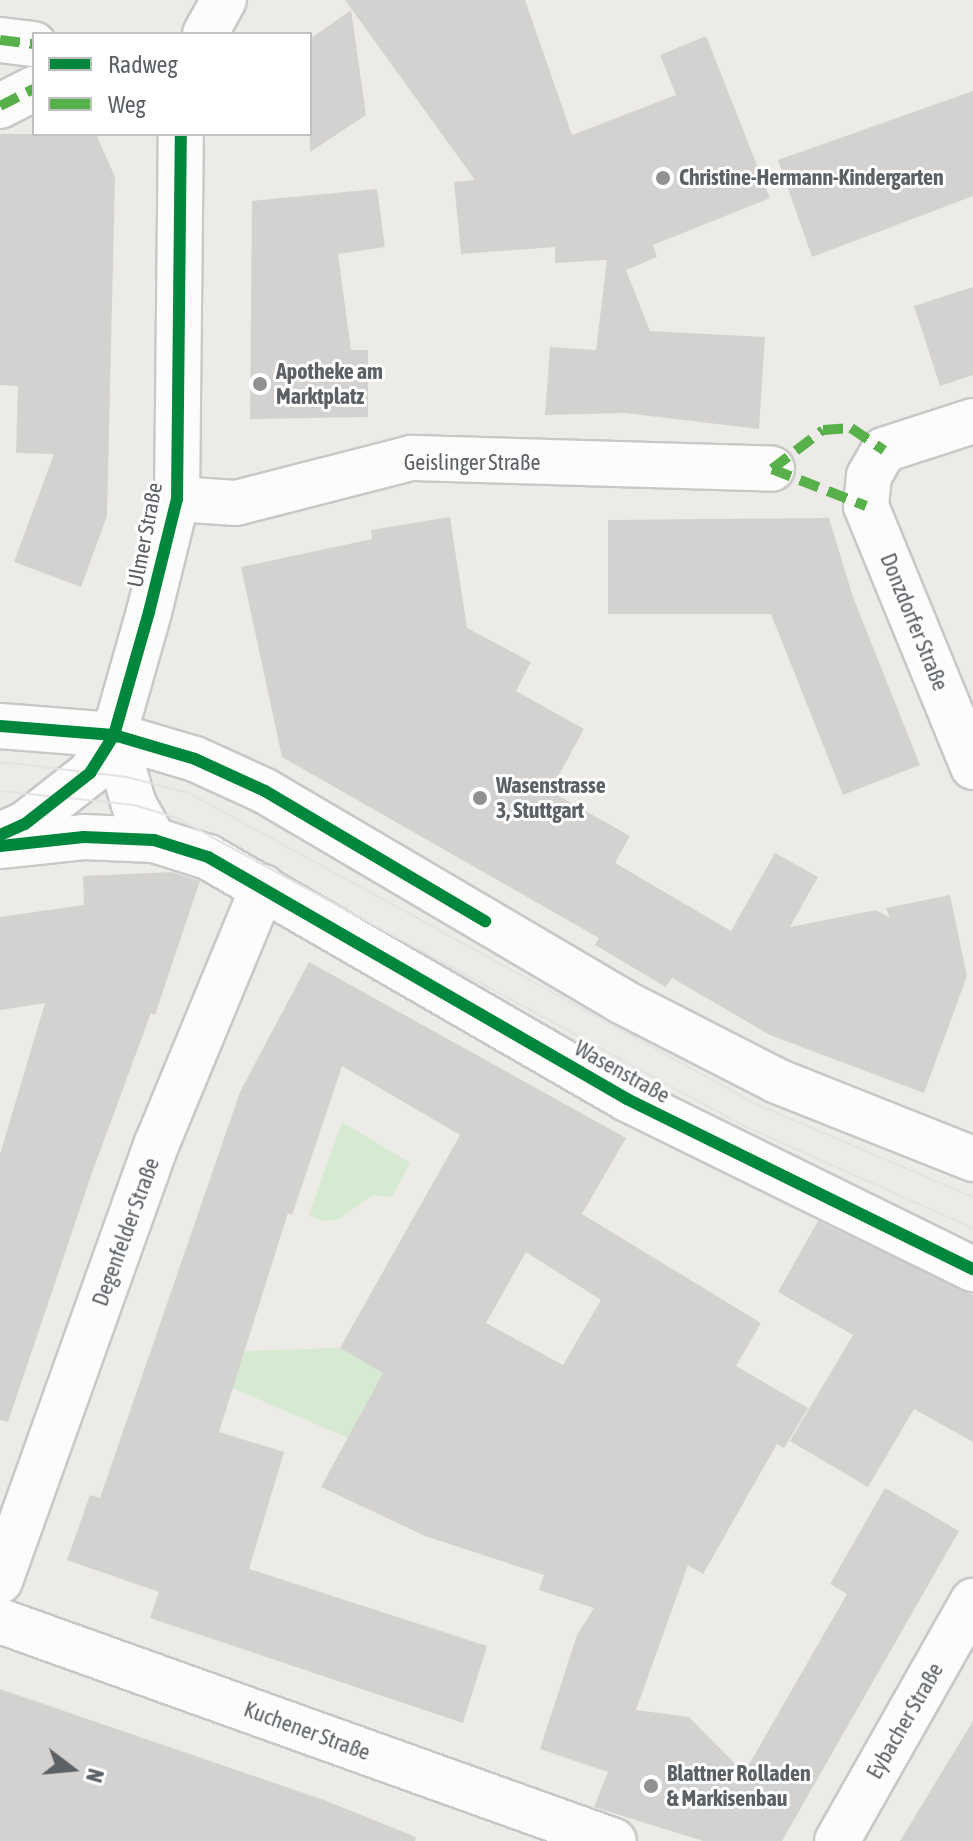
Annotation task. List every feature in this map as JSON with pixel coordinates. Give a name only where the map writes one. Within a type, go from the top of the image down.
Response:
[{"type":"street","points":[[206,32],[224,0]]},
{"type":"street","points":[[0,40],[32,44]]},
{"type":"street","points":[[0,106],[32,90]]},
{"type":"street","name":"Ulmer Straße","points":[[0,835],[64,797],[90,773],[114,735],[177,499],[181,136]]},
{"type":"street","name":"Donzdorfer Straße","points":[[973,421],[884,450],[869,476],[866,506],[973,767]]},
{"type":"street","name":"Geislinger Straße","points":[[177,499],[236,503],[411,458],[772,469]]},
{"type":"street","points":[[0,726],[114,735],[195,759],[265,791],[621,1001],[777,1081],[973,1159]]},
{"type":"street","points":[[114,735],[134,805],[154,840]]},
{"type":"street","name":"Wasenstraße","points":[[0,846],[84,837],[154,840],[208,857],[627,1099],[973,1269]]},
{"type":"street","name":"Degenfelder Straße","points":[[0,1581],[157,1143],[263,887]]},
{"type":"street","name":"Eybacher Straße","points":[[837,1841],[973,1601]]},
{"type":"street","name":"Kuchener Straße","points":[[0,1621],[614,1841]]},
{"type":"green space","points":[[342,1122],[410,1163],[392,1197],[373,1195],[339,1219],[322,1221],[309,1215]]},
{"type":"green space","points":[[340,1348],[383,1373],[348,1438],[154,1354]]},
{"type":"building","points":[[345,0],[525,0],[572,135],[676,95],[660,55],[706,36],[770,198],[653,245],[657,257],[626,270],[650,331],[765,337],[759,429],[625,413],[545,415],[550,347],[596,350],[607,260],[555,263],[555,247],[461,254],[454,182],[475,180]]},
{"type":"building","points":[[351,10],[366,115],[310,152],[312,136],[312,38]]},
{"type":"building","points":[[973,91],[973,196],[812,257],[778,160]]},
{"type":"building","points":[[0,134],[97,136],[115,177],[107,516],[81,587],[14,562],[54,454],[16,453],[18,386],[0,385]]},
{"type":"building","points":[[377,189],[385,247],[338,254],[351,350],[368,350],[368,417],[250,419],[252,201]]},
{"type":"building","points":[[973,287],[973,375],[940,386],[914,306]]},
{"type":"building","points":[[450,517],[467,628],[531,662],[516,691],[584,729],[550,791],[630,836],[615,863],[731,931],[775,853],[818,877],[790,927],[876,910],[890,918],[886,908],[950,895],[967,976],[924,1093],[770,1035],[672,978],[666,987],[595,945],[599,938],[282,757],[241,567],[372,539],[371,530]]},
{"type":"building","points":[[829,518],[853,597],[920,765],[843,795],[771,614],[608,614],[608,520]]},
{"type":"building","points":[[172,872],[200,881],[155,1015],[151,1013],[93,1170],[8,1422],[0,1420],[0,1154],[45,1003],[0,1010],[0,917],[84,905],[83,876]]},
{"type":"building","points":[[309,962],[626,1138],[582,1214],[761,1323],[736,1366],[808,1408],[784,1448],[777,1444],[703,1574],[688,1565],[636,1710],[689,1717],[744,1773],[847,1594],[830,1584],[885,1488],[959,1531],[782,1841],[703,1841],[594,1807],[608,1772],[540,1749],[577,1635],[594,1608],[539,1590],[544,1575],[425,1536],[321,1487],[383,1373],[340,1348],[460,1135],[342,1066],[292,1215],[288,1213],[219,1432],[284,1452],[249,1569],[487,1646],[463,1723],[150,1618],[159,1592],[67,1560],[90,1495],[100,1498],[240,1092]],"holes":[[[526,1252],[601,1300],[563,1365],[486,1323]]]},
{"type":"building","points":[[818,1221],[973,1295],[973,1442],[914,1409],[868,1487],[790,1441],[853,1335],[778,1292]]},
{"type":"building","points":[[0,1689],[324,1800],[416,1837],[415,1841],[0,1841]]},
{"type":"building","points":[[973,1721],[973,1841],[900,1841]]},
{"type":"tram line","points":[[0,762],[127,777],[189,793],[756,1104],[973,1197]]},
{"type":"tram line","points":[[0,791],[134,805],[177,818],[740,1124],[973,1228]]},
{"type":"marked path","points":[[0,40],[32,44]]},
{"type":"marked path","points":[[0,106],[32,90]]},
{"type":"marked path","points":[[772,469],[823,430],[851,428],[884,450]]},
{"type":"marked path","points":[[772,469],[866,506]]},
{"type":"cycle path","points":[[0,835],[25,824],[90,773],[114,735],[149,612],[177,499],[181,136]]},
{"type":"cycle path","points":[[0,726],[114,735],[195,759],[265,791],[485,921]]},
{"type":"cycle path","points":[[0,846],[84,837],[154,840],[208,857],[627,1099],[973,1269]]},
{"type":"place","name":"Christine-Hermann-Kindergarten","points":[[663,178]]},
{"type":"place","name":"Apotheke am Marktplatz","points":[[260,384]]},
{"type":"place","name":"Wasenstrasse 3, Stuttgart","points":[[480,798]]},
{"type":"place","name":"Blattner Rolladen & Markisenbau","points":[[651,1786]]}]
